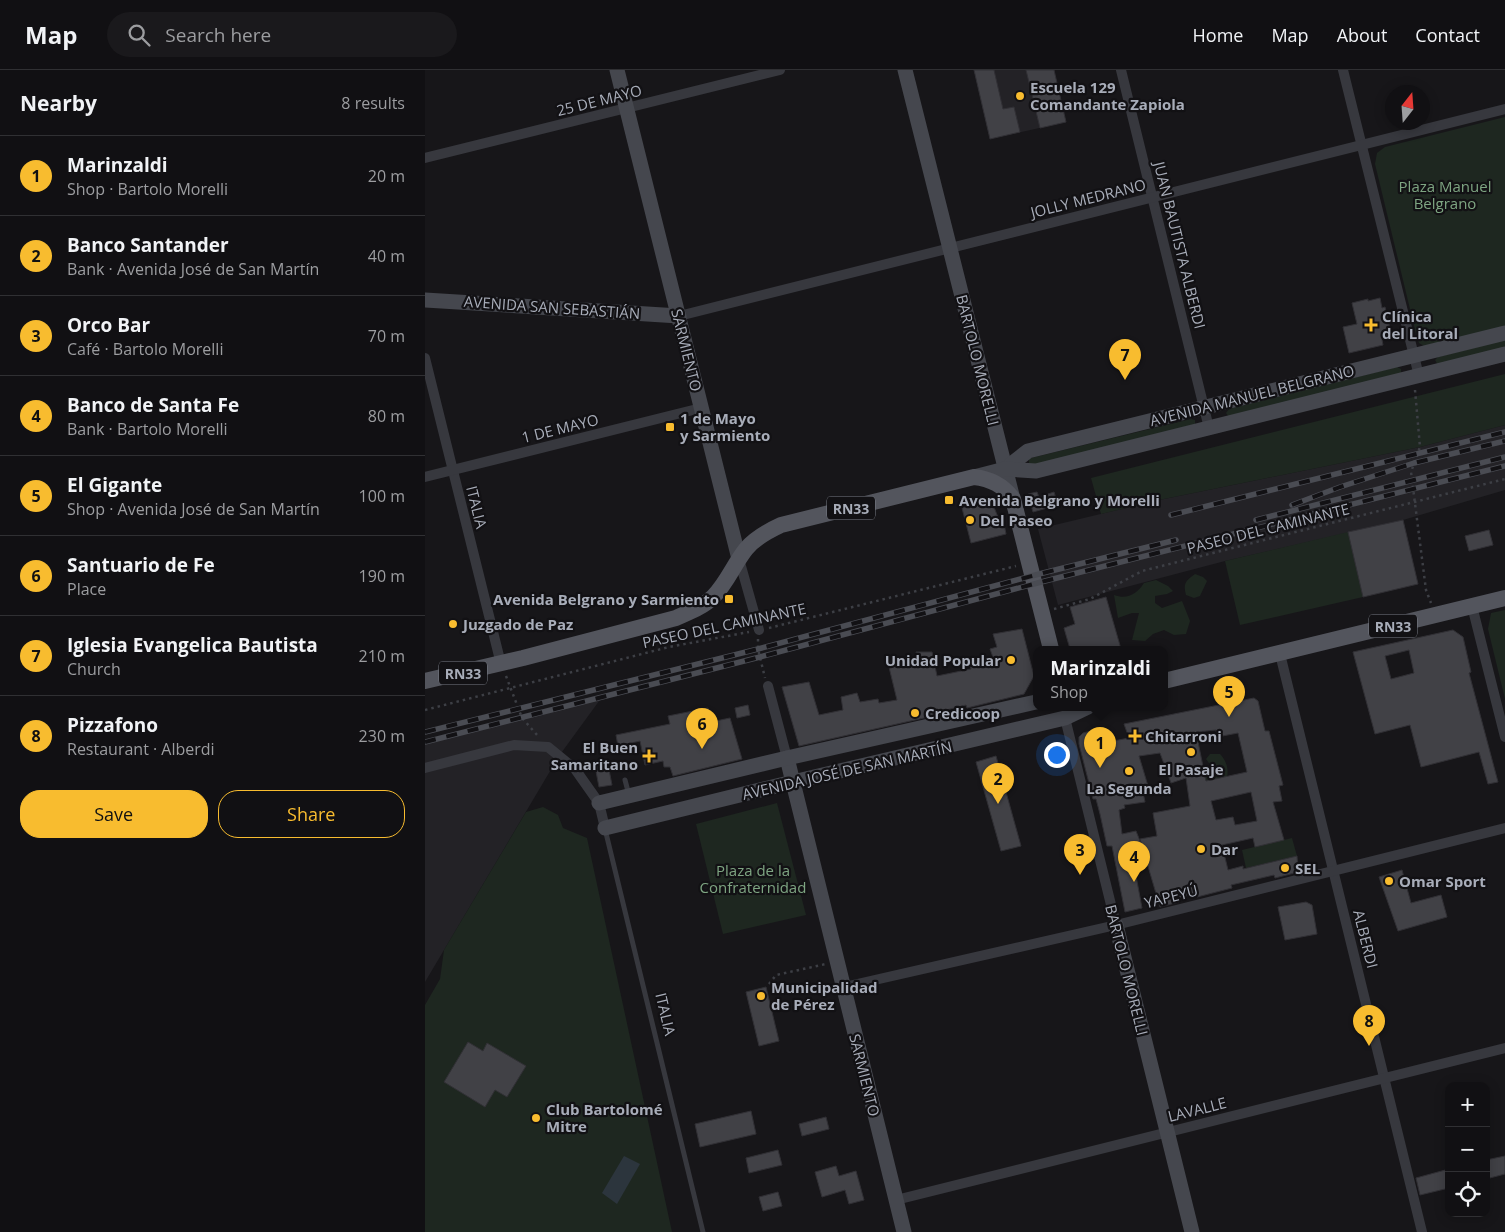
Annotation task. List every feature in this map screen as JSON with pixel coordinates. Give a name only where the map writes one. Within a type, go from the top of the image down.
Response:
[{"type":"main road","name":"AVENIDA MANUEL BELGRANO","points":[[425,682],[676,618],[695,610],[712,598],[747,548],[767,532],[781,525],[974,477],[983,478],[1001,485],[1013,499]]},
{"type":"main road","name":"BARTOLO MORELLI","points":[[1013,499],[1050,646]]},
{"type":"main road","name":"RN33","points":[[1168,680],[1505,598]]},
{"type":"street","name":"SARMIENTO","points":[[617,70],[739,559],[759,630]]},
{"type":"street","name":"25 DE MAYO","points":[[425,158],[780,70]]},
{"type":"street","name":"BARTOLO MORELLI","points":[[905,70],[1013,499]]},
{"type":"street","name":"JUAN BAUTISTA ALBERDI","points":[[1121,70],[1209,428]]},
{"type":"street","points":[[1343,70],[1419,376]]},
{"type":"street","name":"JOLLY MEDRANO","points":[[679,316],[1505,109]]},
{"type":"street","name":"AVENIDA SAN SEBASTIÁN","points":[[425,300],[679,316]]},
{"type":"street","name":"AVENIDA MANUEL BELGRANO","points":[[1005,469],[1028,451],[1505,333]]},
{"type":"street","name":"AVENIDA MANUEL BELGRANO","points":[[974,477],[1005,469],[1036,471],[1505,354]]},
{"type":"street","name":"ITALIA","points":[[425,358],[501,664]]},
{"type":"street","name":"1 DE MAYO","points":[[425,478],[701,408]]},
{"type":"street","points":[[1472,606],[1505,737]]},
{"type":"street","name":"ALBERDI","points":[[1281,654],[1422,1232]]},
{"type":"street","name":"SARMIENTO","points":[[767,686],[787,758],[904,1232]]},
{"type":"street","name":"AVENIDA JOSÉ DE SAN MARTÍN","points":[[599,803],[787,758],[1033,703]]},
{"type":"street","name":"BARTOLO MORELLI","points":[[1064,712],[1192,1232]]},
{"type":"street","name":"AVENIDA JOSÉ DE SAN MARTÍN","points":[[605,828],[1064,712]]},
{"type":"street","points":[[425,768],[514,745],[547,747],[575,769],[599,803]]},
{"type":"street","name":"ITALIA","points":[[599,803],[605,828]]},
{"type":"street","name":"YAPEYÚ","points":[[844,987],[1116,925],[1505,828]]},
{"type":"street","name":"LAVALLE","points":[[896,1200],[1505,1048]]},
{"type":"lane","points":[[625,780],[629,796]]},
{"type":"lane","name":"ITALIA","points":[[605,828],[703,1232]]},
{"type":"path","points":[[1419,376],[1415,392],[1420,448],[1411,472],[1426,590],[1435,615]]},
{"type":"path","name":"PASEO DEL CAMINANTE","points":[[1041,613],[1090,599],[1142,571],[1505,479]]},
{"type":"path","name":"PASEO DEL CAMINANTE","points":[[425,710],[669,648],[759,630],[1029,563]]},
{"type":"path","points":[[759,630],[757,649],[767,686]]},
{"type":"path","points":[[501,664],[522,718],[547,747]]},
{"type":"path","points":[[769,984],[776,976],[837,961]]},
{"type":"shaded area","name":"Escuela 129 Comandante Zapiola","points":[[974,70],[1054,70],[1066,122],[990,139]]},
{"type":"shaded area","points":[[1505,425],[1505,490],[1403,520],[1225,561],[1058,605],[1038,529],[1159,500],[1420,447]]},
{"type":"shaded area","points":[[602,697],[559,756],[425,982],[425,742]]},
{"type":"shaded area","points":[[624,1156],[640,1164],[617,1204],[602,1193]]},
{"type":"green space","name":"Plaza Manuel Belgrano","points":[[1505,117],[1505,327],[1424,346],[1419,343],[1417,338],[1375,164],[1377,153],[1385,147]]},
{"type":"green space","points":[[1505,340],[1505,349],[1438,365],[1435,360],[1438,357]]},
{"type":"green space","points":[[1397,367],[1401,369],[1401,374],[1229,417],[1226,413],[1229,409]]},
{"type":"green space","points":[[1505,374],[1505,425],[1420,447],[1159,500],[1101,514],[1091,478]]},
{"type":"green space","points":[[1191,419],[1195,420],[1195,425],[1033,466],[1029,464],[1029,459],[1031,458]]},
{"type":"green space","points":[[1348,532],[1363,597],[1240,625],[1225,561]]},
{"type":"green space","points":[[1195,574],[1207,581],[1200,596],[1194,598],[1186,595],[1185,585]]},
{"type":"green space","points":[[1156,580],[1173,591],[1155,596],[1155,603],[1162,608],[1182,601],[1190,621],[1186,634],[1174,635],[1164,630],[1153,634],[1145,641],[1132,640],[1139,613],[1132,613],[1118,618],[1114,595],[1123,597],[1131,595],[1144,583]]},
{"type":"green space","points":[[1505,610],[1505,699],[1488,629],[1491,613]]},
{"type":"green space","points":[[1210,754],[1220,754],[1222,756],[1227,768],[1227,777],[1206,781],[1205,772],[1211,766],[1206,759]]},
{"type":"green space","name":"Plaza de la Confraternidad","points":[[777,803],[806,915],[723,934],[696,824]]},
{"type":"green space","name":"Club Bartolomé Mitre","points":[[543,807],[558,815],[563,828],[587,838],[672,1232],[425,1232],[425,1005],[440,979],[444,950],[526,812]]},
{"type":"green space","points":[[1292,838],[1297,856],[1246,868],[1242,850]]},
{"type":"building","points":[[974,70],[994,70],[1003,109],[1014,107],[1020,132],[990,139]]},
{"type":"building","points":[[1026,70],[1054,70],[1066,122],[1040,128]]},
{"type":"building","name":"Clínica del Litoral","points":[[1380,298],[1382,308],[1385,307],[1392,337],[1382,340],[1383,345],[1349,353],[1343,327],[1357,324],[1352,303]]},
{"type":"building","points":[[1037,492],[1039,497],[1054,492],[1058,505],[1033,512],[1028,494]]},
{"type":"building","points":[[988,500],[992,502],[1001,525],[1004,524],[1006,534],[971,543],[962,508]]},
{"type":"building","points":[[1403,520],[1418,584],[1363,597],[1348,532]]},
{"type":"building","points":[[1489,530],[1493,545],[1469,551],[1465,536]]},
{"type":"building","points":[[1106,597],[1120,646],[1069,646],[1064,628],[1075,624],[1070,607]]},
{"type":"building","points":[[1022,629],[1033,672],[1033,678],[1024,694],[967,708],[966,705],[946,710],[946,713],[799,746],[782,687],[809,682],[819,715],[843,710],[841,697],[857,693],[860,702],[878,699],[879,703],[897,700],[888,663],[918,658],[916,652],[932,652],[937,676],[971,669],[970,664],[994,660],[990,649],[997,647],[993,634]]},
{"type":"building","points":[[1453,630],[1463,637],[1471,672],[1469,673],[1498,782],[1488,784],[1479,752],[1421,767],[1410,725],[1375,734],[1353,652]],"holes":[[[1409,650],[1414,673],[1391,679],[1385,656]]]},
{"type":"building","points":[[1254,698],[1258,701],[1265,731],[1269,731],[1283,785],[1279,786],[1282,801],[1273,802],[1284,840],[1255,847],[1253,838],[1222,845],[1228,870],[1243,866],[1243,869],[1297,856],[1298,872],[1275,878],[1274,875],[1231,885],[1232,888],[1197,897],[1196,894],[1177,898],[1179,902],[1160,907],[1140,839],[1157,836],[1153,813],[1190,806],[1186,778],[1171,783],[1160,753],[1139,756],[1148,786],[1142,787],[1145,802],[1124,805],[1125,808],[1119,810],[1122,834],[1136,831],[1142,846],[1131,849],[1142,908],[1125,912],[1112,846],[1107,846],[1096,799],[1093,799],[1079,744],[1079,737],[1083,733],[1103,728],[1108,742],[1129,738],[1124,724]],"holes":[[[1216,730],[1217,737],[1238,733],[1247,772],[1206,781],[1196,732]],[[1251,792],[1257,821],[1235,825],[1233,817],[1216,820],[1211,801]]]},
{"type":"building","points":[[748,705],[750,715],[737,718],[735,708]]},
{"type":"building","points":[[708,708],[711,722],[730,718],[742,759],[673,776],[670,767],[664,767],[663,761],[645,765],[640,741],[618,746],[616,735],[670,724],[668,716]]},
{"type":"building","points":[[996,756],[1021,846],[1001,851],[976,762]]},
{"type":"building","points":[[607,759],[612,785],[599,787],[594,761]]},
{"type":"building","points":[[1402,870],[1411,903],[1441,895],[1447,917],[1398,931],[1379,877]]},
{"type":"building","points":[[1306,902],[1312,905],[1317,934],[1285,940],[1278,907]]},
{"type":"building","points":[[766,987],[779,1041],[759,1046],[746,992]]},
{"type":"building","points":[[468,1042],[483,1051],[487,1043],[526,1066],[507,1097],[495,1090],[485,1107],[444,1082]]},
{"type":"building","points":[[751,1111],[756,1134],[700,1147],[695,1124]]},
{"type":"building","points":[[826,1117],[829,1129],[802,1136],[799,1124]]},
{"type":"building","points":[[778,1150],[782,1165],[749,1173],[746,1158]]},
{"type":"building","points":[[1505,1156],[1505,1174],[1490,1178],[1490,1159]]},
{"type":"building","points":[[836,1166],[839,1176],[856,1171],[864,1200],[849,1204],[845,1190],[822,1197],[815,1172]]},
{"type":"building","points":[[1445,1170],[1445,1189],[1420,1195],[1416,1178]]},
{"type":"building","points":[[778,1192],[782,1206],[763,1211],[759,1197]]},
{"type":"railway","points":[[1171,515],[1505,432]]},
{"type":"railway","points":[[1292,505],[1414,463],[1505,441]]},
{"type":"railway","points":[[1256,520],[1505,457]]},
{"type":"railway","points":[[425,742],[760,657],[1045,581],[1505,466]]},
{"type":"railway","points":[[425,732],[758,649],[1043,573],[1176,540]]},
{"type":"place","name":"Escuela 129 Comandante Zapiola","points":[[1020,96]]},
{"type":"place","name":"Clínica del Litoral","points":[[1371,325]]},
{"type":"place","name":"Iglesia Evangelica Bautista","points":[[1125,380]]},
{"type":"place","name":"1 de Mayo y Sarmiento","points":[[670,427]]},
{"type":"place","name":"Avenida Belgrano y Morelli","points":[[949,500]]},
{"type":"place","name":"Del Paseo","points":[[970,520]]},
{"type":"place","name":"Avenida Belgrano y Sarmiento","points":[[729,599]]},
{"type":"place","name":"Juzgado de Paz","points":[[453,624]]},
{"type":"place","name":"Unidad Popular","points":[[1011,660]]},
{"type":"place","name":"Credicoop","points":[[915,713]]},
{"type":"place","name":"El Gigante","points":[[1229,717]]},
{"type":"place","name":"Chitarroni","points":[[1135,736]]},
{"type":"place","name":"Santuario de Fe","points":[[702,749]]},
{"type":"place","name":"El Pasaje","points":[[1191,752]]},
{"type":"place","name":"El Buen Samaritano","points":[[649,756]]},
{"type":"place","name":"Marinzaldi","points":[[1100,768]]},
{"type":"place","name":"La Segunda","points":[[1129,771]]},
{"type":"place","name":"Banco Santander","points":[[998,804]]},
{"type":"place","name":"Dar","points":[[1201,849]]},
{"type":"place","name":"SEL","points":[[1285,868]]},
{"type":"place","name":"Orco Bar","points":[[1080,875]]},
{"type":"place","name":"Omar Sport","points":[[1389,881]]},
{"type":"place","name":"Banco de Santa Fe","points":[[1134,882]]},
{"type":"place","name":"Municipalidad de Pérez","points":[[761,996]]},
{"type":"place","name":"Pizzafono","points":[[1369,1046]]},
{"type":"place","name":"Club Bartolomé Mitre","points":[[536,1118]]}]
